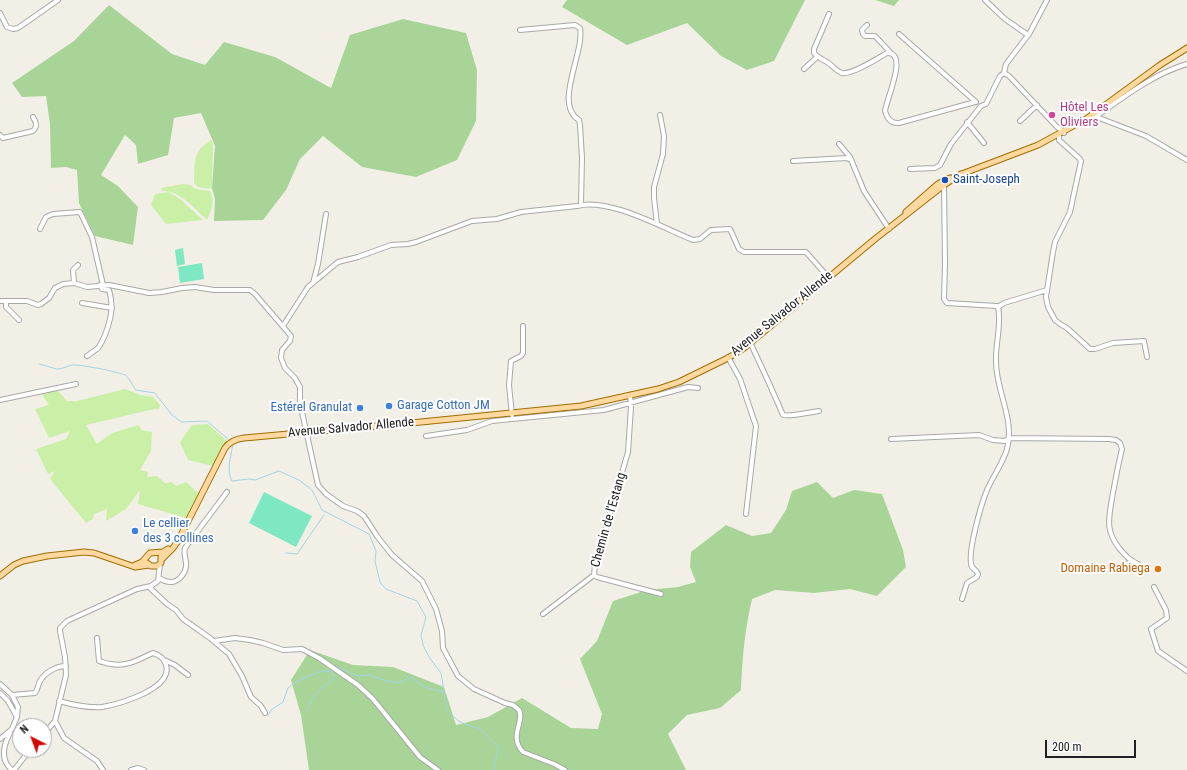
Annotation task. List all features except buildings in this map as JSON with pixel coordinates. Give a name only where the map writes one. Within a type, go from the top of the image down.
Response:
[{"type":"main road","name":"Avenue Salvador Allende","points":[[181,535],[225,448],[231,442],[244,438],[305,429],[318,431],[512,416],[581,406],[630,396],[679,382],[728,357],[750,342],[942,182],[1060,135],[1094,115],[1160,65],[1187,48]]},
{"type":"main road","name":"Avenue Salvador Allende","points":[[1038,145],[1060,135]]},
{"type":"main road","name":"Avenue Salvador Allende","points":[[888,228],[944,185],[962,174]]},
{"type":"main road","points":[[128,565],[139,564],[147,558],[150,553],[158,553],[167,550],[181,535]]},
{"type":"main road","points":[[0,576],[23,561],[69,553],[94,553],[135,567],[151,566],[160,562],[176,545],[181,535]]},
{"type":"main road","points":[[158,553],[160,556],[160,562]]},
{"type":"main road","points":[[147,558],[147,562],[151,566]]},
{"type":"street","points":[[0,13],[8,27],[13,29],[18,28],[58,0]]},
{"type":"street","points":[[985,0],[1005,19],[1028,35]]},
{"type":"street","points":[[910,169],[935,168],[940,165],[951,144],[967,122],[980,106],[986,104],[1000,76],[1004,73],[1006,64],[1028,35],[1047,0]]},
{"type":"street","points":[[829,14],[814,49],[814,53],[817,57],[842,73],[871,63],[887,52],[890,52]]},
{"type":"street","points":[[520,30],[575,25],[580,28],[578,50],[569,93],[569,106],[571,112],[579,120],[580,125],[582,165],[581,204]]},
{"type":"street","points":[[867,25],[862,30],[863,34],[865,36],[875,36],[896,57],[897,69],[884,111],[886,116],[892,122],[899,123],[975,102]]},
{"type":"street","points":[[899,34],[980,106]]},
{"type":"street","points":[[804,69],[817,57]]},
{"type":"street","points":[[1094,115],[1137,87],[1164,72],[1187,64]]},
{"type":"street","points":[[1160,65],[1164,72]]},
{"type":"street","points":[[1004,73],[1009,76],[1057,126],[1060,135],[1059,140],[1080,159],[1081,162],[1070,212],[1055,242],[1052,252],[1046,297],[1048,307],[1055,320],[1080,338],[1088,348],[1095,349],[1113,343],[1144,341],[1147,357]]},
{"type":"street","points":[[1020,121],[1037,105]]},
{"type":"street","points":[[657,224],[654,187],[663,154],[664,136],[660,115]]},
{"type":"street","points":[[1094,115],[1146,136],[1187,160]]},
{"type":"street","points":[[0,135],[3,138],[33,130],[36,124],[33,117]]},
{"type":"street","points":[[967,122],[984,143]]},
{"type":"street","points":[[838,144],[851,160],[864,191],[888,228]]},
{"type":"street","points":[[793,161],[847,158],[851,160]]},
{"type":"street","points":[[952,177],[944,183],[944,299],[947,303],[998,307],[1004,303],[1047,290]]},
{"type":"street","points":[[283,326],[308,287],[338,262],[358,257],[391,245],[416,242],[472,221],[497,219],[521,212],[581,204],[593,204],[610,207],[697,240],[711,230],[730,229],[739,249],[744,252],[806,252],[828,278]]},
{"type":"street","points":[[40,229],[46,217],[53,214],[80,212],[92,237],[102,289],[108,290],[112,308],[111,318],[103,340],[98,348],[87,356]]},
{"type":"street","points":[[313,283],[318,264],[326,214]]},
{"type":"street","points":[[74,283],[73,270],[78,265]]},
{"type":"street","points":[[0,301],[27,301],[38,305],[49,298],[55,288],[63,284],[74,283],[87,287],[101,285],[115,286],[149,293],[189,287],[214,290],[250,290],[259,297],[290,334],[291,338],[282,350],[281,358],[285,368],[295,378],[300,387],[300,403],[305,429],[316,482],[320,489],[343,506],[357,511],[364,516],[392,555],[417,576],[426,587],[436,609],[442,631],[443,648],[458,676],[474,689],[513,705],[519,710],[521,718],[517,727],[517,741],[520,749],[523,752],[565,770]]},
{"type":"street","points":[[6,301],[6,307],[20,320]]},
{"type":"street","points":[[82,303],[112,308]]},
{"type":"street","points":[[962,599],[967,583],[977,577],[978,574],[972,566],[972,544],[977,521],[987,489],[1007,449],[1008,419],[998,380],[996,362],[998,307]]},
{"type":"street","points":[[512,416],[509,385],[511,361],[521,356],[523,353],[523,326]]},
{"type":"street","points":[[750,342],[783,415],[787,417],[801,413],[819,411]]},
{"type":"street","points":[[728,357],[740,379],[756,426],[746,514]]},
{"type":"street","points":[[0,400],[76,384]]},
{"type":"street","points":[[426,436],[467,430],[512,416],[604,410],[688,387],[698,388]]},
{"type":"street","name":"Chemin de l'Estang","points":[[630,396],[631,402],[628,452],[595,565],[594,575],[597,578],[661,594]]},
{"type":"street","points":[[891,439],[978,435],[993,440],[1005,441],[1008,439],[1116,440],[1120,443],[1122,449],[1109,512],[1111,536],[1128,559],[1138,564]]},
{"type":"street","points":[[151,566],[159,576],[170,582],[174,582],[181,577],[186,567],[184,555],[185,548],[227,492]]},
{"type":"street","points":[[1102,569],[1116,568],[1133,561]]},
{"type":"street","points":[[52,724],[54,721],[66,675],[66,666],[60,631],[63,624],[137,589],[149,587],[156,583],[159,576],[160,562]]},
{"type":"street","points":[[543,614],[594,575]]},
{"type":"street","points":[[149,587],[160,598],[176,610],[187,622],[214,641],[229,654],[242,676],[251,697],[261,706],[265,713]]},
{"type":"street","points":[[1154,587],[1166,610],[1167,618],[1150,630],[1158,650],[1187,671]]},
{"type":"street","points":[[59,701],[73,705],[90,707],[102,706],[137,697],[148,692],[159,683],[166,674],[164,660],[159,654],[153,653],[134,662],[125,664],[112,664],[99,661],[97,638]]},
{"type":"street","points":[[214,641],[235,638],[264,643],[282,650],[302,649],[319,658],[358,685],[373,698],[420,757],[438,770]]},
{"type":"street","points":[[164,660],[175,665],[188,675]]},
{"type":"street","points":[[12,695],[35,693],[38,690],[40,681],[44,677],[58,666],[66,666]]},
{"type":"street","points":[[0,684],[12,695],[15,704],[18,707],[14,726],[9,732],[0,738]]},
{"type":"street","points":[[0,693],[17,716]]},
{"type":"street","points":[[54,721],[64,738],[97,761],[104,770]]},
{"type":"street","points":[[9,732],[10,733],[3,755],[6,765],[13,770],[23,758]]},
{"type":"street","points":[[131,770],[138,768],[144,770]]},
{"type":"green space","points":[[567,0],[805,0],[774,61],[747,70],[721,56],[687,23],[627,45],[562,7]]},
{"type":"green space","points":[[875,0],[899,0],[894,6]]},
{"type":"green space","points":[[109,5],[172,54],[205,65],[224,42],[275,57],[331,88],[350,35],[403,19],[466,33],[477,70],[476,121],[457,160],[416,177],[362,167],[323,136],[300,159],[286,190],[263,220],[214,221],[215,199],[212,188],[215,146],[201,113],[174,118],[168,155],[138,164],[136,145],[125,135],[101,175],[118,186],[138,207],[133,245],[95,236],[79,203],[77,170],[66,167],[51,168],[50,124],[46,96],[22,97],[12,83],[74,41]]},
{"type":"green space","points":[[212,140],[212,189],[199,187],[194,182],[195,163],[198,153],[201,148]]},
{"type":"green space","points":[[183,184],[190,185],[196,189],[210,191],[212,194],[213,202],[207,220],[187,201],[175,194],[162,191],[161,188]]},
{"type":"green space","points":[[169,192],[180,199],[203,220],[166,224],[151,205],[155,194]]},
{"type":"green space","points":[[183,248],[185,264],[177,266],[175,250]]},
{"type":"green space","points":[[202,263],[204,279],[180,283],[178,267]]},
{"type":"green space","points":[[125,389],[141,395],[153,397],[160,405],[159,409],[86,425],[97,444],[112,433],[138,425],[142,430],[152,432],[151,451],[140,470],[148,472],[147,477],[157,476],[165,483],[172,482],[176,486],[186,482],[199,494],[186,518],[138,504],[140,490],[126,509],[106,521],[107,509],[94,514],[93,519],[86,523],[50,479],[55,471],[48,474],[36,449],[66,439],[70,431],[49,438],[35,409],[49,405],[41,393],[57,390],[67,401],[77,401]]},
{"type":"green space","points":[[208,424],[227,441],[213,466],[188,460],[180,442],[192,425]]},
{"type":"green space","points":[[817,482],[833,498],[854,490],[882,494],[903,550],[906,567],[877,596],[850,589],[814,593],[775,590],[752,599],[744,644],[741,690],[720,708],[687,715],[668,734],[686,770],[309,770],[301,715],[291,680],[310,650],[353,665],[393,667],[444,687],[456,725],[488,717],[522,698],[571,728],[598,729],[602,714],[580,659],[597,641],[613,601],[647,590],[678,587],[696,582],[690,567],[691,552],[726,525],[752,536],[771,533],[786,510],[792,491]]},
{"type":"green space","points":[[264,492],[312,516],[296,547],[249,523]]},
{"type":"waterway","points":[[39,364],[57,369],[72,365],[82,366],[107,370],[125,375],[136,390],[155,393],[171,414],[181,422],[207,421],[230,441]]},
{"type":"waterway","points":[[232,443],[229,468],[232,481],[249,479],[255,480],[279,471],[299,480],[312,490],[322,510],[369,534],[376,551],[375,561],[380,582],[386,589],[417,601],[426,617],[421,635],[423,645],[429,657],[441,673],[447,711],[460,722],[480,729],[498,747],[495,770]]},
{"type":"waterway","points":[[286,553],[297,554],[324,515]]},
{"type":"waterway","points":[[333,667],[333,665],[357,676],[370,675],[399,683],[410,677],[425,687],[443,692]]},
{"type":"waterway","points":[[307,711],[318,692],[335,678],[331,674],[331,669]]},
{"type":"waterway","points":[[268,716],[271,710],[283,702],[288,688],[294,683],[318,672],[330,671]]},
{"type":"place","name":"Hôtel Les Oliviers","points":[[1052,115]]},
{"type":"place","name":"Saint-Joseph","points":[[945,180]]},
{"type":"place","name":"Garage Cotton JM","points":[[389,406]]},
{"type":"place","name":"Estérel Granulat","points":[[360,408]]},
{"type":"place","name":"Le cellier des 3 collines","points":[[135,531]]},
{"type":"place","name":"Domaine Rabiega","points":[[1158,569]]}]
